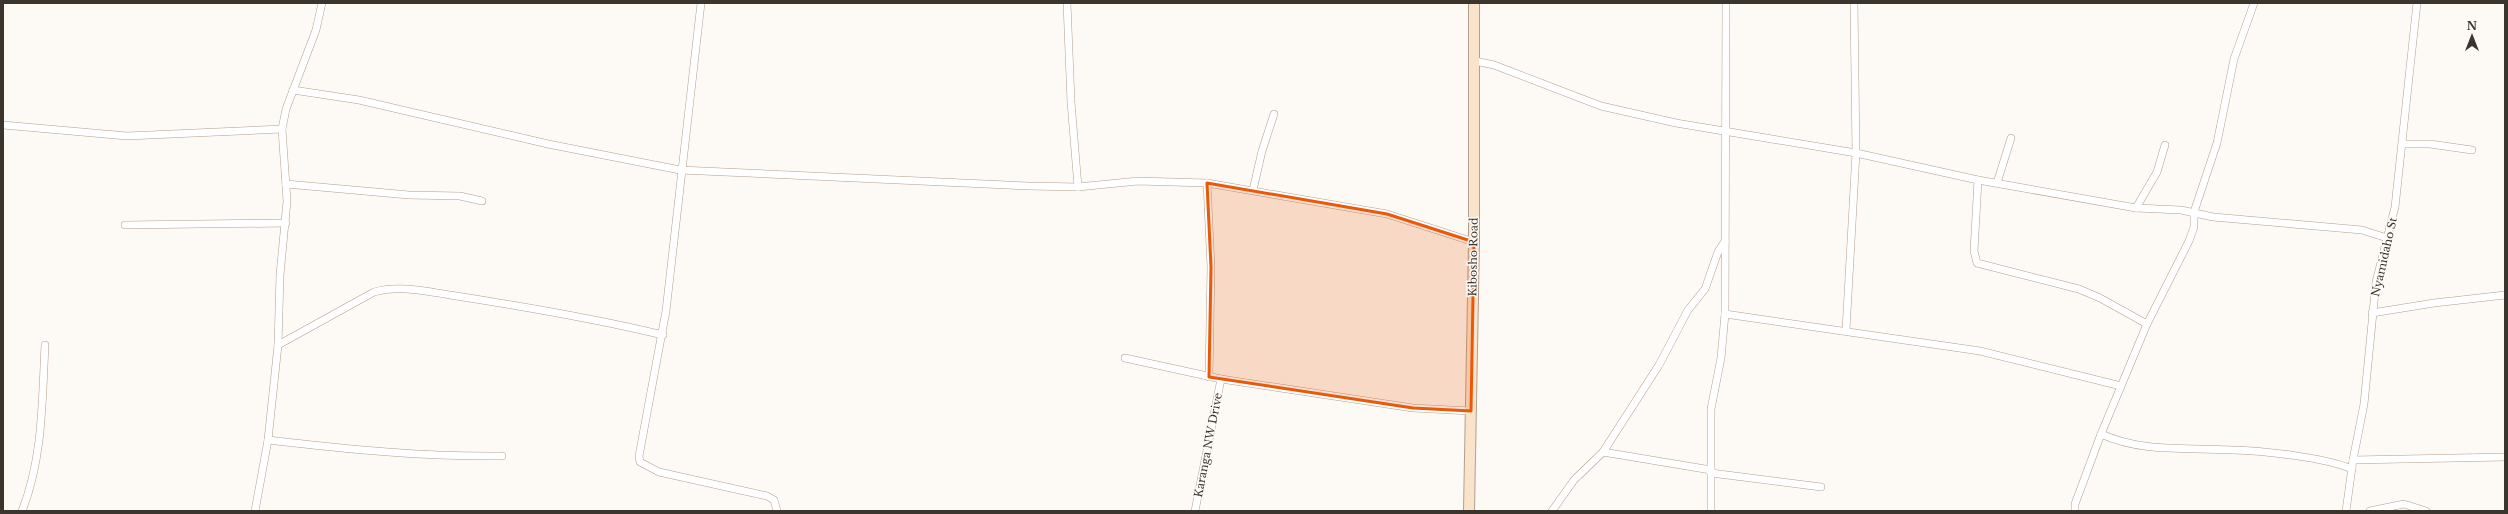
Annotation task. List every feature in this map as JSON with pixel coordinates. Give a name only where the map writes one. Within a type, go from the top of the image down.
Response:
[{"type":"street","points":[[255,511],[268,440],[278,345],[280,275],[286,223],[286,184],[282,129],[286,109],[316,30],[322,3]]},
{"type":"street","points":[[701,3],[680,170],[663,335],[639,456],[640,462],[659,472],[767,496],[774,500],[777,511]]},
{"type":"street","points":[[1068,3],[1071,102],[1078,187]]},
{"type":"street","name":"Kibosho Road","points":[[1469,511],[1474,242],[1474,3]]},
{"type":"street","points":[[1711,511],[1711,409],[1721,358],[1726,314],[1726,3]]},
{"type":"street","points":[[1846,330],[1856,153],[1854,3]]},
{"type":"street","points":[[2075,511],[2075,504],[2101,434],[2121,386],[2147,324],[2186,248],[2194,227],[2194,212],[2217,143],[2234,59],[2254,3]]},
{"type":"street","name":"Nyamidaho St","points":[[2346,511],[2353,460],[2366,391],[2376,282],[2393,218],[2417,3]]},
{"type":"street","points":[[1475,61],[1494,64],[1601,106],[1637,115],[1856,153],[1978,180],[2136,208],[2194,212],[2213,217],[2362,230],[2387,238]]},
{"type":"street","points":[[294,90],[359,100],[548,144],[680,170],[1078,187],[1138,181],[1207,183],[1386,214],[1474,242]]},
{"type":"street","points":[[1253,190],[1262,151],[1274,114]]},
{"type":"street","points":[[3,126],[127,136],[282,129]]},
{"type":"street","points":[[1997,183],[2011,138]]},
{"type":"street","points":[[2402,144],[2430,144],[2472,150]]},
{"type":"street","points":[[2136,208],[2157,172],[2165,145]]},
{"type":"street","points":[[1978,180],[1974,251],[1977,263],[2079,289],[2100,298],[2147,324]]},
{"type":"street","points":[[1207,183],[1211,267],[1209,377]]},
{"type":"street","points":[[286,184],[409,195],[440,194],[482,201]]},
{"type":"street","points":[[125,225],[286,223]]},
{"type":"street","points":[[1552,511],[1574,480],[1603,452],[1659,365],[1688,310],[1705,289],[1718,252],[1725,241]]},
{"type":"street","points":[[278,345],[374,292],[385,289],[412,288],[494,301],[663,335]]},
{"type":"street","points":[[2372,313],[2434,303],[2505,295]]},
{"type":"street","points":[[1726,314],[1846,330],[1980,351],[2121,386]]},
{"type":"street","points":[[22,511],[31,484],[40,441],[44,345]]},
{"type":"street","points":[[1125,358],[1209,377],[1413,408],[1471,412]]},
{"type":"street","name":"Karanga NW Drive","points":[[1195,511],[1222,379]]},
{"type":"street","points":[[2101,434],[2131,445],[2162,448],[2240,451],[2329,462],[2352,469]]},
{"type":"street","points":[[268,440],[383,451],[461,456],[502,456]]},
{"type":"street","points":[[1603,452],[1711,472],[1821,487]]},
{"type":"street","points":[[2353,460],[2505,457]]},
{"type":"street","points":[[2370,511],[2404,504],[2426,511]]},
{"type":"highlighted area","points":[[1207,183],[1387,214],[1474,242],[1471,411],[1413,408],[1209,377],[1211,267]]}]
